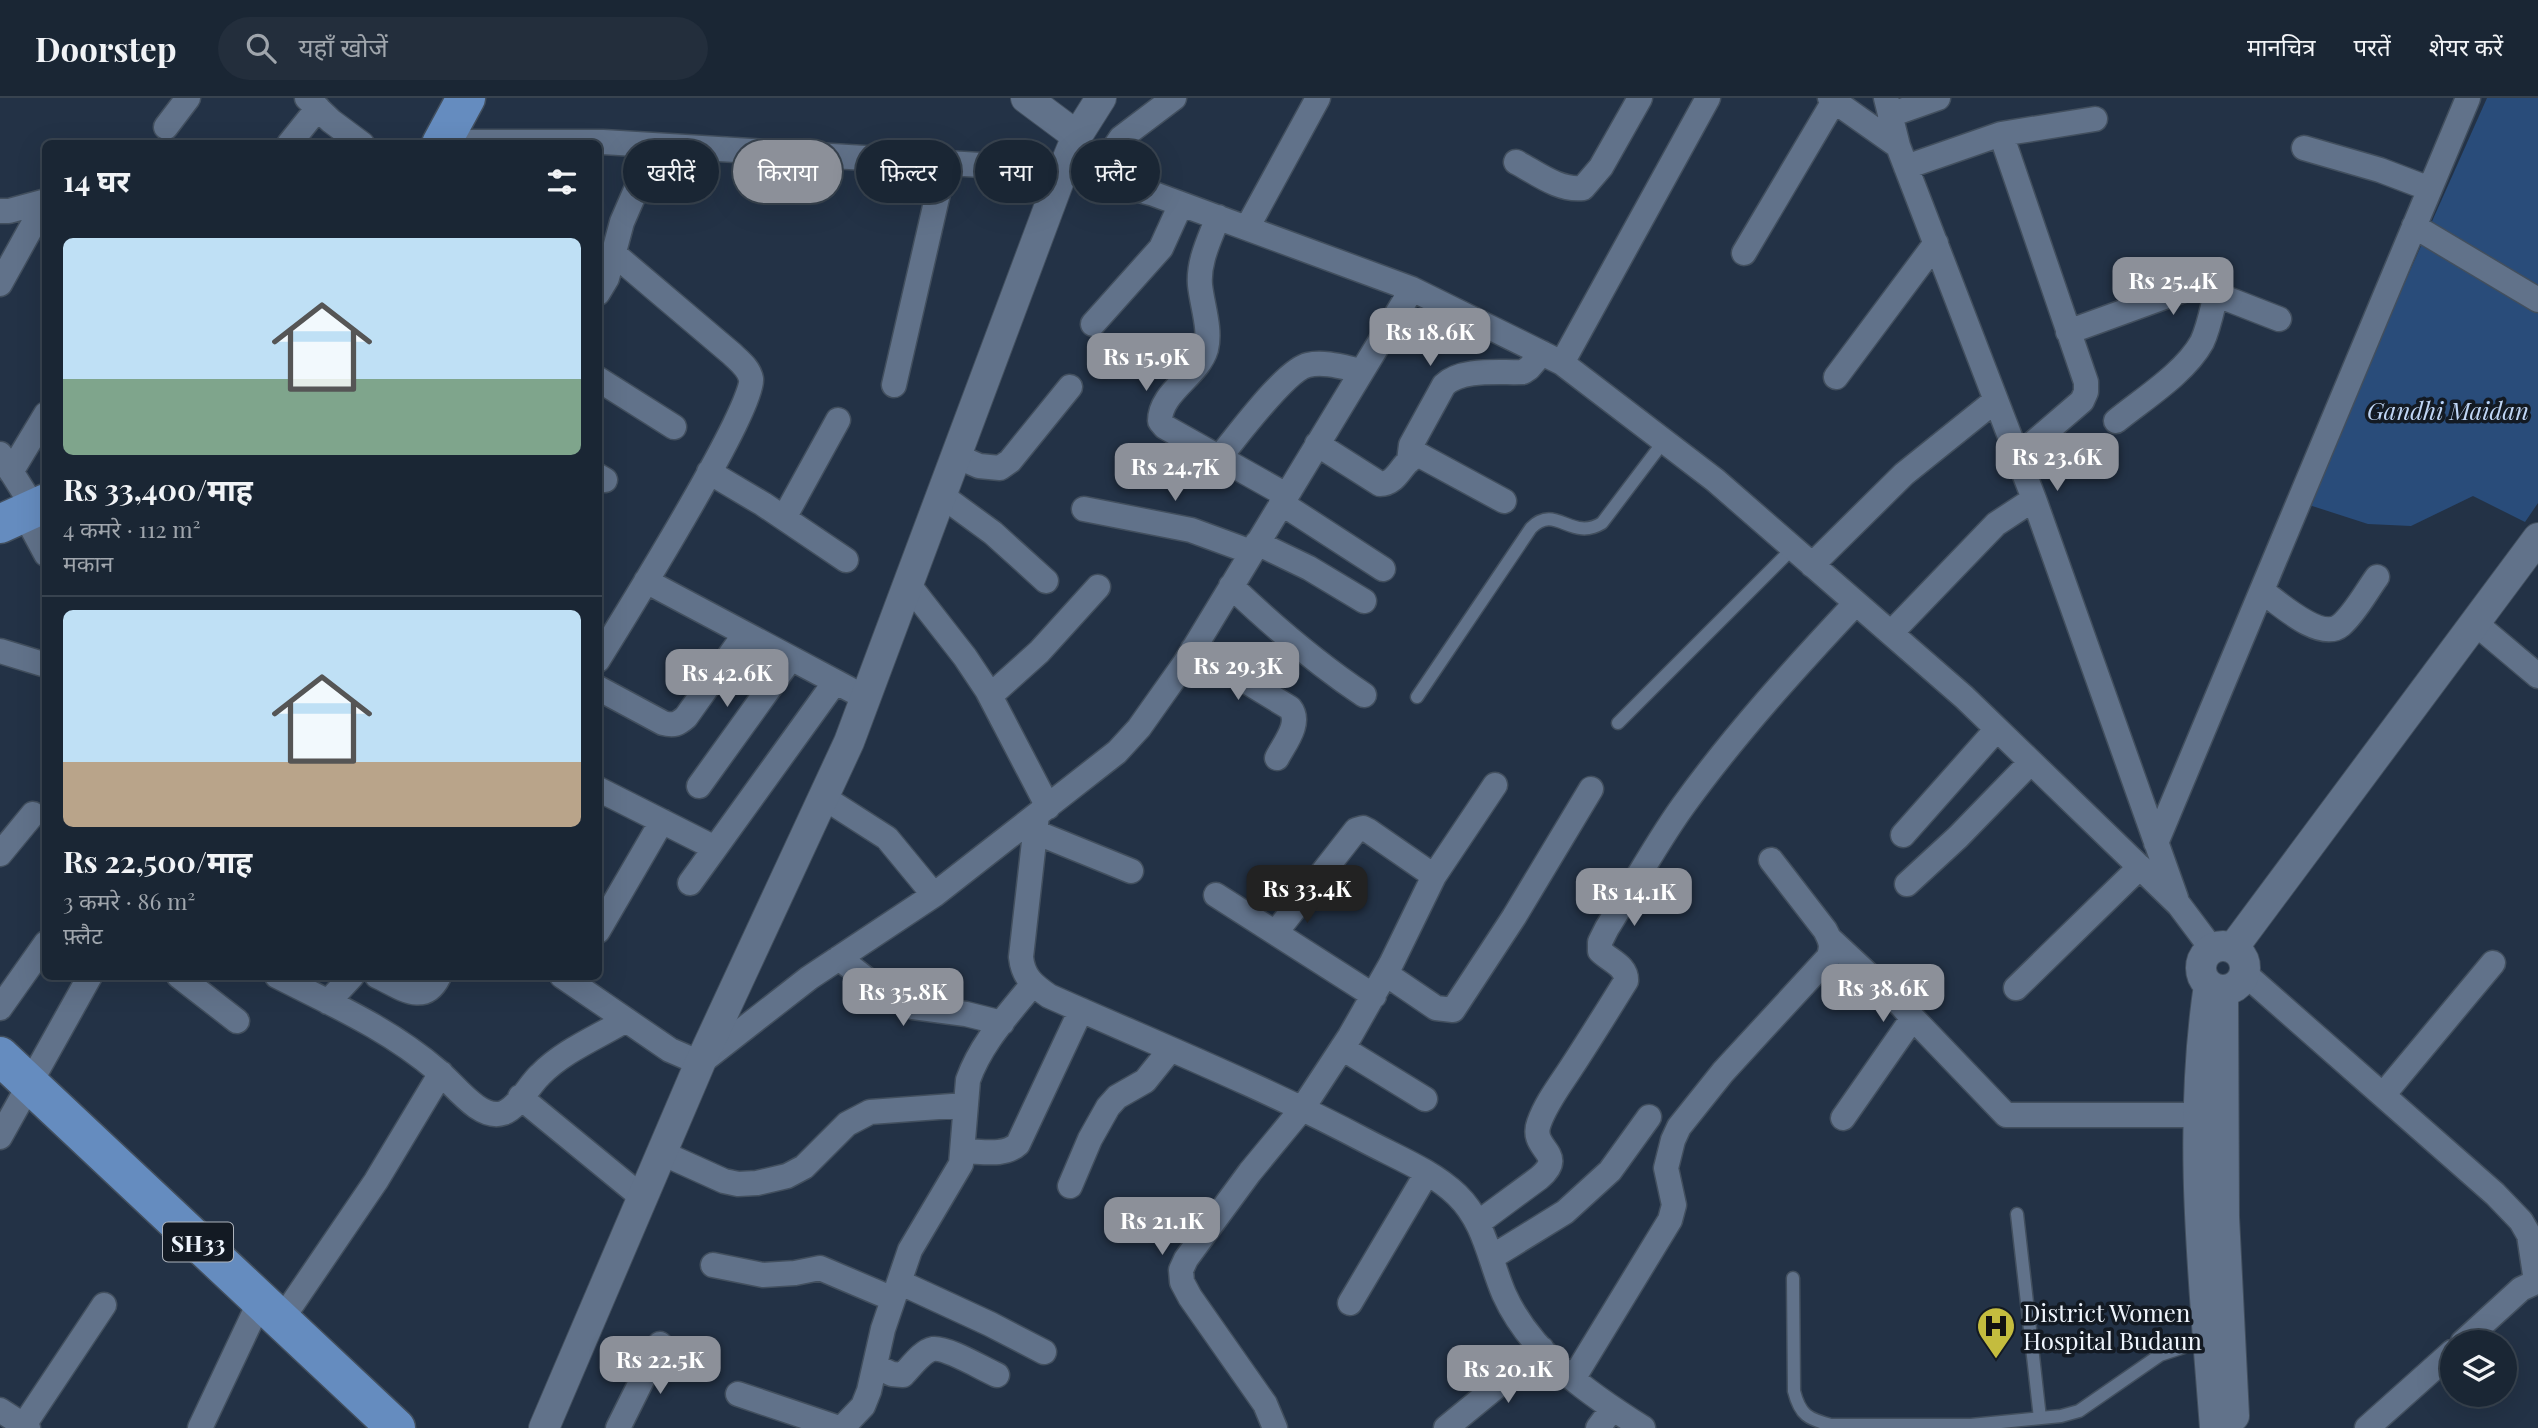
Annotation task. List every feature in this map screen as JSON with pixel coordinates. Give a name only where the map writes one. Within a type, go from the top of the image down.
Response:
[{"type":"main road","points":[[443,140],[466,98]]},
{"type":"main road","name":"SH33","points":[[0,1056],[396,1428]]},
{"type":"street","points":[[166,127],[188,98]]},
{"type":"street","points":[[1026,98],[1077,136]]},
{"type":"street","points":[[544,1428],[700,1063],[849,742],[1063,170],[1077,136],[1101,98]]},
{"type":"street","points":[[1120,140],[1174,98]]},
{"type":"street","points":[[1247,228],[1318,98]]},
{"type":"street","points":[[1516,162],[1560,186],[1583,188],[1601,167],[1640,98]]},
{"type":"street","points":[[1409,461],[1411,444],[1450,379],[1523,372],[1552,358],[1708,98]]},
{"type":"street","points":[[1938,98],[1888,107],[1902,156],[2035,499],[2179,905]]},
{"type":"street","points":[[2156,843],[2468,98]]},
{"type":"street","points":[[1744,253],[1832,99],[1902,156]]},
{"type":"street","points":[[291,140],[312,103],[338,128],[356,140]]},
{"type":"street","points":[[1902,156],[2001,134],[2095,119]]},
{"type":"street","points":[[2001,134],[2086,382],[2082,401],[2018,456]]},
{"type":"street","points":[[602,142],[623,144]]},
{"type":"street","points":[[2304,148],[2380,170],[2430,189]]},
{"type":"street","points":[[719,150],[856,158]]},
{"type":"street","points":[[961,164],[1071,172]]},
{"type":"street","points":[[1160,196],[1412,289],[1552,358],[1715,480],[1997,729],[2179,905],[2224,969],[2383,1095],[2495,1194],[2521,1221],[2529,1235],[2537,1281],[2521,1289],[2476,1330]]},
{"type":"street","points":[[0,211],[42,202]]},
{"type":"street","points":[[602,286],[630,203]]},
{"type":"street","points":[[894,385],[936,203]]},
{"type":"street","points":[[1093,324],[1161,248],[1181,204]]},
{"type":"street","points":[[0,284],[42,208]]},
{"type":"street","points":[[1218,217],[1200,270],[1206,347],[1202,358],[1164,407],[1160,421],[1165,427],[1284,499],[1383,569]]},
{"type":"street","points":[[2414,226],[2538,300]]},
{"type":"street","points":[[1836,377],[1936,243]]},
{"type":"street","points":[[602,653],[709,472],[750,392],[751,379],[745,366],[613,253]]},
{"type":"street","points":[[2068,332],[2177,290],[2189,288],[2202,289],[2279,319]]},
{"type":"street","points":[[700,1063],[809,978],[934,895],[1040,818],[1139,728],[1193,649],[1412,289]]},
{"type":"street","points":[[2116,421],[2181,368],[2195,353],[2208,327],[2216,294]]},
{"type":"street","points":[[1219,458],[1277,388],[1302,366],[1312,363],[1362,370]]},
{"type":"street","points":[[602,382],[674,427]]},
{"type":"street","points":[[956,456],[979,466],[1000,468],[1010,461],[1070,387]]},
{"type":"street","points":[[1812,565],[1904,474],[1996,400]]},
{"type":"street","points":[[42,419],[6,463],[42,546]]},
{"type":"street","points":[[784,518],[838,420]]},
{"type":"street","points":[[1317,443],[1380,484],[1393,481],[1409,461],[1415,456],[1421,456],[1504,501]]},
{"type":"street","points":[[709,472],[846,560]]},
{"type":"street","points":[[941,495],[993,533],[1046,582]]},
{"type":"street","points":[[1891,633],[1996,524],[2035,499]]},
{"type":"street","points":[[1084,509],[1191,530],[1254,547],[1309,568],[1364,601]]},
{"type":"street","points":[[2215,1428],[2208,1339],[2199,1115],[2204,1023],[2224,969],[2538,538]]},
{"type":"street","points":[[2262,591],[2317,629],[2334,630],[2343,624],[2377,578]]},
{"type":"street","points":[[646,581],[866,698]]},
{"type":"street","points":[[908,584],[965,657],[990,696],[1040,818],[1021,957],[1022,971],[1032,985],[1049,996],[1302,1109],[1427,1173],[1456,1194],[1478,1223],[1504,1293],[1521,1326],[1573,1378],[1605,1418],[1643,1428]]},
{"type":"street","points":[[1231,586],[1330,672],[1364,695]]},
{"type":"street","points":[[990,696],[1039,652],[1098,587]]},
{"type":"street","points":[[1478,1223],[1539,1178],[1552,1162],[1550,1154],[1537,1135],[1538,1125],[1550,1099],[1626,981],[1623,969],[1601,951],[1601,942],[1607,928],[1681,809],[1719,757],[1788,675],[1856,603]]},
{"type":"street","points":[[2475,623],[2538,676]]},
{"type":"street","points":[[602,690],[663,723],[679,723],[745,634]]},
{"type":"street","points":[[1193,649],[1290,708],[1295,721],[1277,758]]},
{"type":"street","points":[[0,650],[42,663]]},
{"type":"street","points":[[699,786],[791,659]]},
{"type":"street","points":[[690,883],[835,682]]},
{"type":"street","points":[[1903,835],[1997,729]]},
{"type":"street","points":[[1907,884],[1958,837],[2031,762]]},
{"type":"street","points":[[1275,1428],[1265,1404],[1190,1297],[1182,1282],[1181,1270],[1185,1259],[1203,1234],[1302,1109],[1342,1048],[1386,974],[1434,876],[1495,785]]},
{"type":"street","points":[[1386,974],[1429,1005],[1445,1011],[1453,1010],[1514,917],[1591,789]]},
{"type":"street","points":[[602,791],[715,848]]},
{"type":"street","points":[[823,797],[887,838],[934,895]]},
{"type":"street","points":[[0,854],[33,814]]},
{"type":"street","points":[[1040,818],[1131,871]]},
{"type":"street","points":[[602,924],[662,821]]},
{"type":"street","points":[[1276,932],[1356,830],[1363,828],[1369,831],[1434,876]]},
{"type":"street","points":[[1771,860],[1831,940],[1909,1014],[2006,1115],[2199,1115]]},
{"type":"street","points":[[2016,988],[2140,867]]},
{"type":"street","points":[[1216,895],[1374,996]]},
{"type":"street","points":[[1573,1378],[1670,1220],[1674,1205],[1665,1168],[1679,1127],[1723,1072],[1828,958],[1832,949],[1831,940]]},
{"type":"street","points":[[0,1008],[42,949]]},
{"type":"street","points":[[839,958],[875,986],[913,1007],[966,1014],[1002,1023]]},
{"type":"street","points":[[2383,1095],[2493,963]]},
{"type":"street","points":[[2224,969],[2224,1217],[2234,1428]]},
{"type":"street","points":[[0,1137],[88,980]]},
{"type":"street","points":[[184,980],[237,1021]]},
{"type":"street","points":[[285,980],[389,1033],[481,1110],[491,1114],[503,1113],[541,1073],[626,1020]]},
{"type":"street","points":[[328,1002],[348,980]]},
{"type":"street","points":[[386,980],[410,991],[422,993],[433,988],[437,980]]},
{"type":"street","points":[[571,980],[670,1050],[700,1063]]},
{"type":"street","points":[[738,1394],[841,1428],[863,1406],[909,1250],[956,1175],[963,1151],[968,1080],[972,1067],[983,1046],[1032,985]]},
{"type":"street","points":[[963,1151],[1003,1152],[1012,1150],[1018,1143],[1081,1010]]},
{"type":"street","points":[[1843,1118],[1905,1032],[1910,1022],[1909,1014]]},
{"type":"street","points":[[1342,1048],[1425,1099]]},
{"type":"street","points":[[1070,1186],[1090,1139],[1108,1107],[1117,1097],[1144,1081],[1170,1050]]},
{"type":"street","points":[[200,1428],[271,1309],[376,1181],[440,1073]]},
{"type":"street","points":[[520,1097],[643,1198]]},
{"type":"street","points":[[662,1153],[724,1181],[738,1184],[757,1183],[787,1176],[803,1167],[848,1124],[870,1112],[966,1105]]},
{"type":"street","points":[[1492,1257],[1564,1212],[1610,1171],[1649,1117]]},
{"type":"street","points":[[1350,1303],[1427,1173]]},
{"type":"street","points":[[713,1265],[763,1275],[820,1268],[896,1290],[990,1324],[1044,1352]]},
{"type":"street","points":[[0,1410],[26,1427],[104,1305]]},
{"type":"street","points":[[618,1428],[660,1344]]},
{"type":"street","points":[[875,1366],[892,1374],[903,1375],[924,1353],[932,1349],[943,1350],[997,1375]]},
{"type":"street","points":[[1446,1428],[1542,1349]]},
{"type":"street","points":[[2367,1428],[2440,1363]]},
{"type":"lane","points":[[1417,697],[1531,528],[1539,520],[1549,519],[1581,530],[1602,523],[1664,441]]},
{"type":"lane","points":[[1618,723],[1793,548]]},
{"type":"lane","points":[[2017,1214],[2039,1418]]},
{"type":"lane","points":[[1793,1278],[1794,1391],[1804,1414],[1818,1422],[1831,1425],[1971,1425],[2079,1411],[2160,1355],[2208,1339]]},
{"type":"green space","name":"Gandhi Maidan","points":[[2487,98],[2538,98],[2538,503],[2525,522],[2473,496],[2411,526],[2368,524],[2306,504]]},
{"type":"place","name":"District Women Hospital Budaun","points":[[1996,1360]]}]
